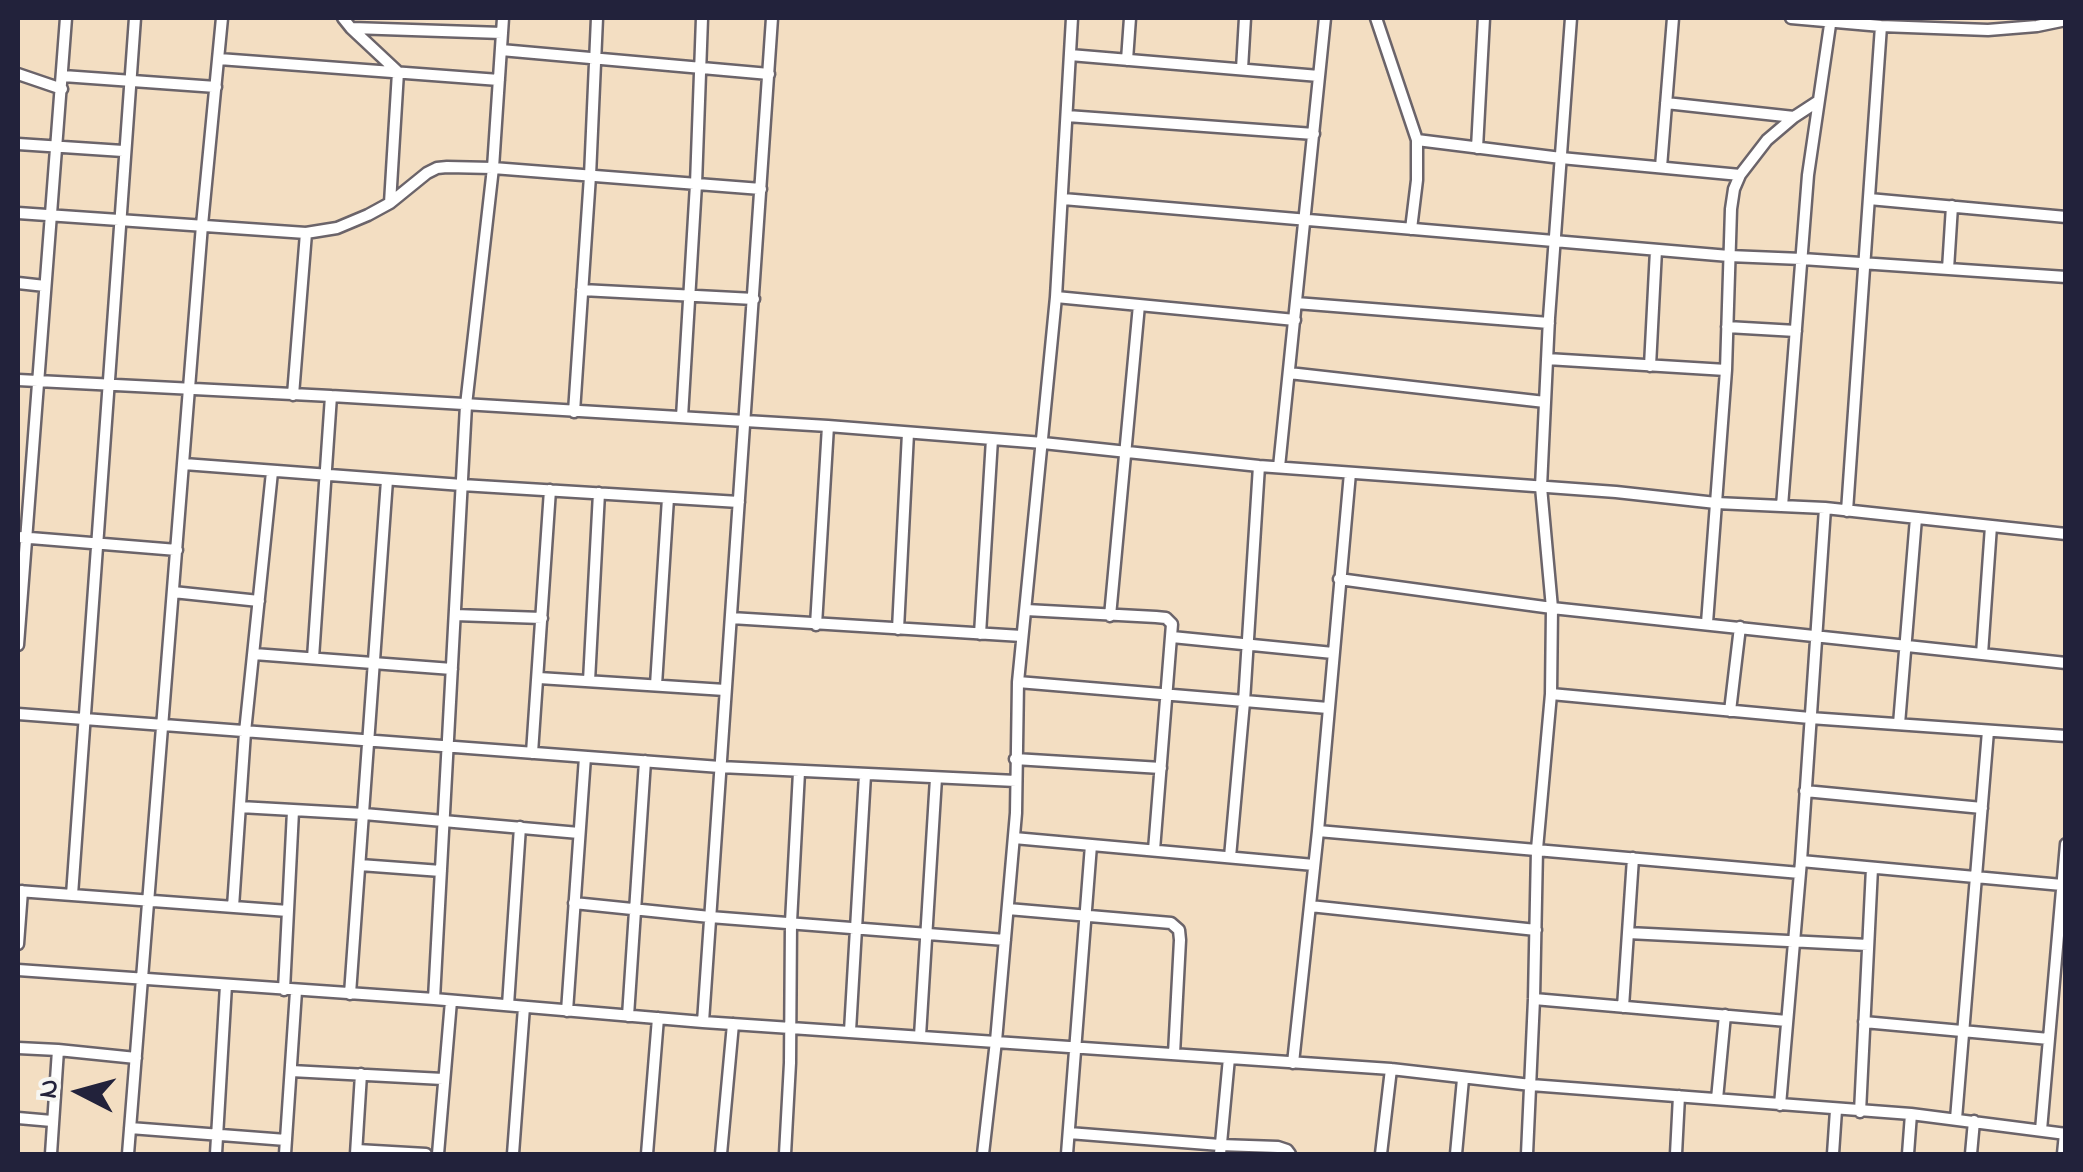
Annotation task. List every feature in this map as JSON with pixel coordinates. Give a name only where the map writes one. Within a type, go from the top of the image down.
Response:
[{"type":"street","points":[[18,645],[22,537],[66,18]]},
{"type":"street","points":[[72,895],[135,18]]},
{"type":"street","points":[[128,1154],[222,18]]},
{"type":"street","points":[[343,18],[398,72]]},
{"type":"street","points":[[434,999],[466,405],[493,168],[503,18]]},
{"type":"street","points":[[574,412],[597,18]]},
{"type":"street","points":[[682,417],[702,18]]},
{"type":"street","points":[[703,1022],[772,18]]},
{"type":"street","points":[[983,1154],[1014,838],[1018,682],[1056,297],[1072,18]]},
{"type":"street","points":[[1127,60],[1130,18]]},
{"type":"street","points":[[1242,69],[1245,18]]},
{"type":"street","points":[[1280,468],[1325,18]]},
{"type":"street","points":[[1376,18],[1417,140],[1417,180],[1410,229]]},
{"type":"street","points":[[1477,148],[1484,18]]},
{"type":"street","points":[[1527,1154],[1537,850],[1551,694],[1552,608],[1542,487],[1549,323],[1571,18]]},
{"type":"street","points":[[1661,167],[1674,18]]},
{"type":"street","points":[[1791,18],[1988,30],[2066,20]]},
{"type":"street","points":[[1782,506],[1817,102],[1830,19]]},
{"type":"street","points":[[1847,511],[1881,26]]},
{"type":"street","points":[[350,28],[502,33]]},
{"type":"street","points":[[501,50],[769,74]]},
{"type":"street","points":[[1070,55],[1320,76]]},
{"type":"street","points":[[218,58],[499,80]]},
{"type":"street","points":[[390,202],[398,72]]},
{"type":"street","points":[[18,74],[62,82],[216,87]]},
{"type":"street","points":[[1666,102],[1794,117]]},
{"type":"street","points":[[1707,623],[1726,370],[1734,189],[1767,140],[1817,102]]},
{"type":"street","points":[[1067,116],[1314,134]]},
{"type":"street","points":[[1417,140],[1740,175]]},
{"type":"street","points":[[18,144],[124,151]]},
{"type":"street","points":[[18,213],[306,233],[337,228],[368,215],[436,168],[493,168],[761,188]]},
{"type":"street","points":[[1062,199],[1729,256],[2066,278]]},
{"type":"street","points":[[1869,199],[2066,217]]},
{"type":"street","points":[[1948,269],[1952,206]]},
{"type":"street","points":[[294,394],[306,233]]},
{"type":"street","points":[[1650,366],[1656,250]]},
{"type":"street","points":[[18,283],[45,286]]},
{"type":"street","points":[[582,290],[754,299]]},
{"type":"street","points":[[1056,297],[1294,320]]},
{"type":"street","points":[[1296,304],[1549,323]]},
{"type":"street","points":[[1110,616],[1139,305]]},
{"type":"street","points":[[1727,327],[1796,331]]},
{"type":"street","points":[[1547,359],[1726,370]]},
{"type":"street","points":[[1289,373],[1546,402]]},
{"type":"street","points":[[18,380],[828,426],[1280,468],[1825,508],[2066,534]]},
{"type":"street","points":[[313,658],[331,396]]},
{"type":"street","points":[[816,624],[828,426]]},
{"type":"street","points":[[898,629],[908,433]]},
{"type":"street","points":[[980,634],[992,440]]},
{"type":"street","points":[[184,464],[739,502]]},
{"type":"street","points":[[1230,857],[1259,466]]},
{"type":"street","points":[[234,908],[245,732],[272,472]]},
{"type":"street","points":[[1293,1062],[1350,473]]},
{"type":"street","points":[[350,994],[387,480]]},
{"type":"street","points":[[532,754],[550,490]]},
{"type":"street","points":[[589,681],[599,493]]},
{"type":"street","points":[[656,685],[668,498]]},
{"type":"street","points":[[1780,1105],[1825,508]]},
{"type":"street","points":[[1900,724],[1916,518]]},
{"type":"street","points":[[1982,654],[1992,526]]},
{"type":"street","points":[[22,537],[177,550]]},
{"type":"street","points":[[1339,579],[1552,608],[2066,662]]},
{"type":"street","points":[[173,592],[259,601]]},
{"type":"street","points":[[1026,610],[1166,618],[1172,624],[1154,850]]},
{"type":"street","points":[[455,616],[542,618]]},
{"type":"street","points":[[731,618],[1022,636]]},
{"type":"street","points":[[1730,711],[1740,627]]},
{"type":"street","points":[[1172,637],[1333,653]]},
{"type":"street","points":[[254,654],[452,669]]},
{"type":"street","points":[[539,678],[726,690]]},
{"type":"street","points":[[1018,682],[1328,708]]},
{"type":"street","points":[[1551,694],[2066,736]]},
{"type":"street","points":[[18,714],[799,772],[1016,781]]},
{"type":"street","points":[[1956,1119],[1988,730]]},
{"type":"street","points":[[567,1011],[585,757]]},
{"type":"street","points":[[1015,759],[1161,768]]},
{"type":"street","points":[[628,1016],[645,761]]},
{"type":"street","points":[[784,1154],[799,772]]},
{"type":"street","points":[[850,1031],[865,774]]},
{"type":"street","points":[[920,1036],[936,778]]},
{"type":"street","points":[[1805,792],[1982,808]]},
{"type":"street","points":[[240,807],[579,834]]},
{"type":"street","points":[[285,1154],[291,1070],[288,912],[294,811]]},
{"type":"street","points":[[508,1004],[520,827]]},
{"type":"street","points":[[1318,831],[1634,858],[1872,868],[2062,885]]},
{"type":"street","points":[[1014,838],[1314,864]]},
{"type":"street","points":[[2041,1130],[2066,844]]},
{"type":"street","points":[[1067,1154],[1091,845]]},
{"type":"street","points":[[1624,1006],[1634,858]]},
{"type":"street","points":[[360,866],[442,871]]},
{"type":"street","points":[[1860,1112],[1872,868]]},
{"type":"street","points":[[18,944],[20,891],[288,912]]},
{"type":"street","points":[[574,904],[1005,940]]},
{"type":"street","points":[[1310,906],[1536,930]]},
{"type":"street","points":[[1008,909],[1170,923],[1179,930],[1174,1054]]},
{"type":"street","points":[[1628,933],[1868,945]]},
{"type":"street","points":[[18,970],[1391,1069],[1531,1085],[1911,1114],[2065,1134],[2064,1154]]},
{"type":"street","points":[[216,1154],[226,985]]},
{"type":"street","points":[[1534,999],[1787,1020]]},
{"type":"street","points":[[438,1154],[451,1001]]},
{"type":"street","points":[[513,1154],[524,1007]]},
{"type":"street","points":[[1718,1099],[1724,1015]]},
{"type":"street","points":[[647,1154],[658,1018]]},
{"type":"street","points":[[1864,1022],[2049,1039]]},
{"type":"street","points":[[721,1154],[733,1024]]},
{"type":"street","points":[[18,1048],[136,1058]]},
{"type":"street","points":[[51,1154],[58,1050]]},
{"type":"street","points":[[1220,1150],[1230,1058]]},
{"type":"street","points":[[1381,1154],[1391,1069]]},
{"type":"street","points":[[291,1070],[444,1079]]},
{"type":"street","points":[[360,1074],[356,1152],[426,1154]]},
{"type":"street","points":[[1456,1154],[1463,1079]]},
{"type":"street","points":[[1676,1154],[1679,1096]]},
{"type":"street","points":[[1833,1154],[1836,1110]]},
{"type":"street","points":[[1908,1154],[1911,1114]]},
{"type":"street","points":[[18,1118],[52,1121]]},
{"type":"street","points":[[1971,1154],[1974,1121]]},
{"type":"street","points":[[130,1128],[286,1140]]},
{"type":"street","points":[[1069,1133],[1220,1150],[1278,1147],[1290,1154]]},
{"type":"street","points":[[1150,1140],[1150,1154]]}]
